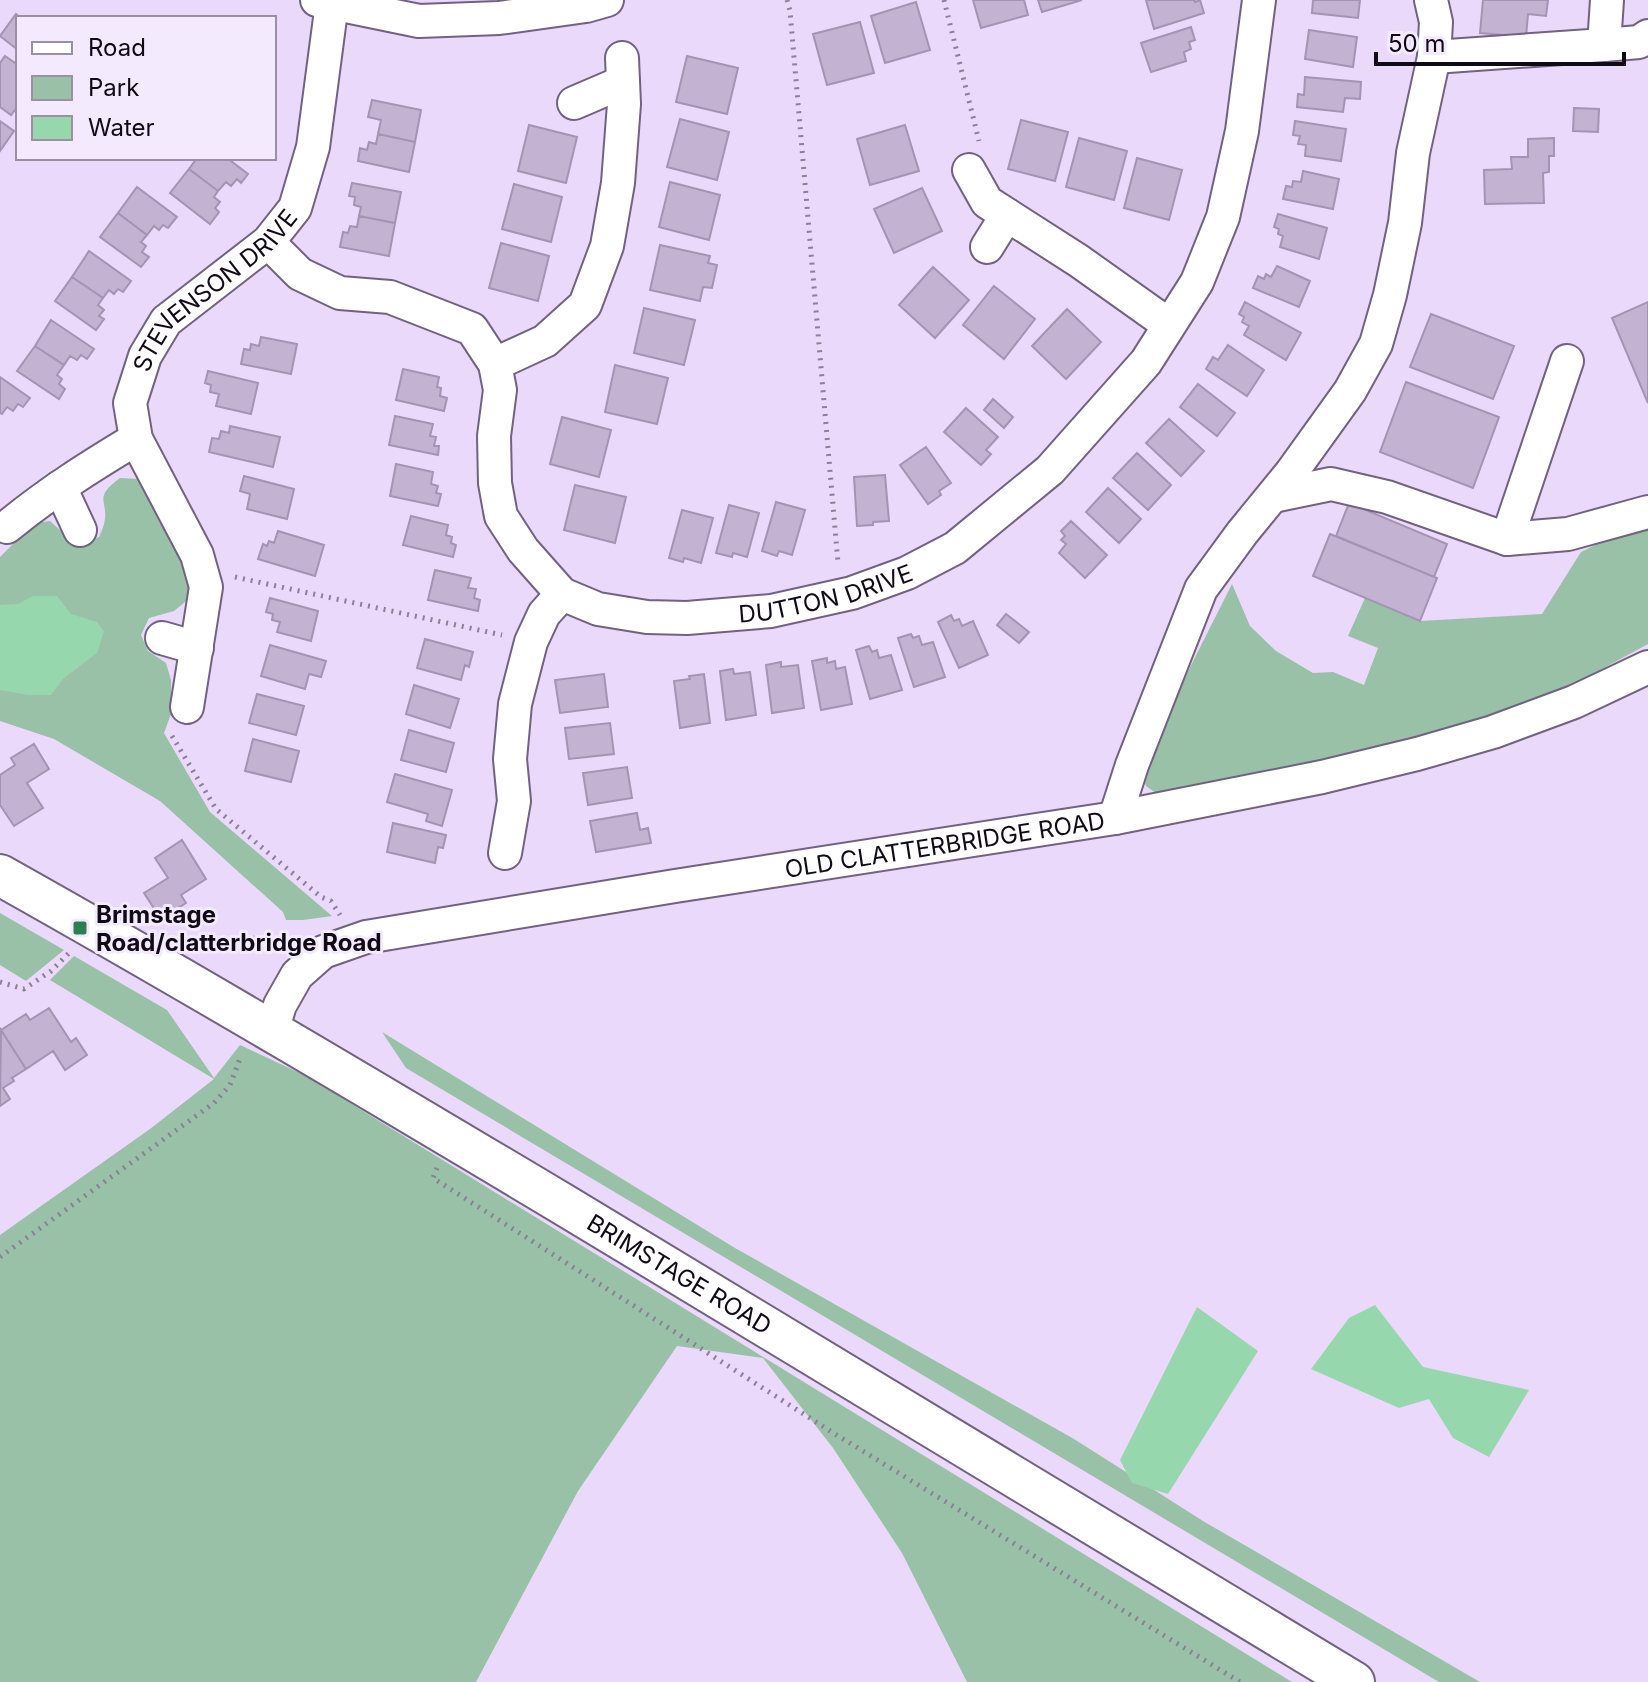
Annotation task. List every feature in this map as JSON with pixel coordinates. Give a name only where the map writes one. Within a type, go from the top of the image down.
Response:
[{"type":"main road","name":"BRIMSTAGE ROAD","points":[[0,875],[142,954],[450,1137],[1354,1682]]},
{"type":"street","points":[[324,1],[419,21],[499,18],[586,6],[607,0]]},
{"type":"street","name":"DUTTON DRIVE","points":[[268,242],[300,274],[340,293],[390,297],[472,329],[495,364],[500,390],[494,436],[495,483],[501,516],[523,550],[562,594],[598,609],[647,617],[687,618],[771,611],[852,593],[907,573],[955,548],[1050,470],[1146,362],[1197,282],[1223,217],[1242,131],[1259,0]]},
{"type":"street","points":[[1115,818],[1132,765],[1201,589],[1350,391],[1376,344],[1405,223],[1413,153],[1434,57],[1436,22],[1431,0]]},
{"type":"street","points":[[1604,45],[1607,0]]},
{"type":"street","name":"STEVENSON DRIVE","points":[[187,707],[206,587],[197,555],[136,439],[130,403],[145,356],[166,321],[268,242],[295,208],[313,147],[324,1]]},
{"type":"street","points":[[1434,57],[1639,42],[1648,36]]},
{"type":"street","points":[[495,364],[545,341],[585,305],[607,246],[618,183],[624,104],[623,70],[574,103]]},
{"type":"street","points":[[969,170],[987,202],[1079,261],[1169,325]]},
{"type":"street","points":[[987,247],[1007,215]]},
{"type":"street","points":[[1507,539],[1567,361]]},
{"type":"street","points":[[7,527],[38,502],[136,439]]},
{"type":"street","points":[[1273,496],[1331,484],[1387,497],[1507,539],[1568,534],[1648,512]]},
{"type":"street","points":[[60,487],[80,530]]},
{"type":"street","points":[[505,853],[528,806],[510,759],[515,704],[531,642],[544,614],[562,594]]},
{"type":"street","points":[[162,638],[197,648]]},
{"type":"street","name":"OLD CLATTERBRIDGE ROAD","points":[[263,1026],[280,1005],[297,975],[323,952],[359,937],[1115,818],[1322,777],[1493,732],[1574,702],[1648,667]]},
{"type":"path","points":[[787,0],[838,561],[852,593]]},
{"type":"path","points":[[944,0],[982,155],[983,162],[971,162],[969,170]]},
{"type":"path","points":[[202,570],[531,642]]},
{"type":"path","points":[[187,707],[175,717],[169,731],[216,809],[321,897],[331,901],[359,937]]},
{"type":"path","points":[[142,954],[156,938],[294,938]]},
{"type":"path","points":[[0,982],[24,989],[51,971],[74,948]]},
{"type":"path","points":[[0,1257],[214,1103],[230,1085],[263,1026]]},
{"type":"path","points":[[450,1137],[433,1178],[835,1434],[1240,1682]]},
{"type":"green space","points":[[120,478],[139,479],[192,570],[191,597],[174,611],[149,618],[141,635],[148,651],[166,663],[171,680],[171,714],[164,733],[210,812],[332,916],[286,920],[283,912],[160,801],[54,739],[0,721],[0,557],[34,523],[50,521],[72,541],[83,544],[99,537],[104,526],[104,496]]},
{"type":"green space","points":[[1648,519],[1648,644],[1578,682],[1504,714],[1279,776],[1163,798],[1146,786],[1141,774],[1173,701],[1232,584],[1250,626],[1276,651],[1313,673],[1333,672],[1364,685],[1378,648],[1348,636],[1365,598],[1420,621],[1542,614],[1581,552]]},
{"type":"green space","points":[[0,913],[64,950],[26,981],[0,965]]},
{"type":"green space","points":[[74,956],[167,1010],[214,1078],[240,1045],[306,1076],[1292,1682],[967,1682],[902,1553],[833,1448],[763,1358],[677,1346],[578,1491],[476,1682],[0,1682],[0,1235],[150,1129],[214,1079],[50,980]]},
{"type":"green space","points":[[382,1032],[735,1248],[1074,1439],[1203,1521],[1480,1682],[1439,1682],[406,1068]]},
{"type":"water","points":[[33,596],[57,596],[71,614],[97,622],[104,632],[97,653],[64,678],[51,695],[0,690],[0,605],[18,604]]},
{"type":"water","points":[[1375,1305],[1423,1367],[1529,1390],[1489,1457],[1453,1438],[1429,1399],[1399,1408],[1311,1369],[1349,1318]]},
{"type":"water","points":[[1197,1307],[1258,1351],[1168,1494],[1132,1483],[1120,1460]]},
{"type":"building","points":[[973,0],[1024,0],[1028,15],[981,28]]},
{"type":"building","points":[[1038,0],[1082,0],[1042,12]]},
{"type":"building","points":[[1146,0],[1200,0],[1204,13],[1154,29]]},
{"type":"building","points":[[1313,0],[1360,0],[1358,18],[1312,13]]},
{"type":"building","points":[[1483,0],[1548,0],[1546,16],[1528,14],[1526,37],[1480,33]]},
{"type":"building","points":[[916,2],[930,50],[885,63],[871,16]]},
{"type":"building","points":[[16,14],[18,16],[16,16],[16,48],[0,36]]},
{"type":"building","points":[[860,22],[874,73],[827,85],[813,34]]},
{"type":"building","points":[[1191,27],[1195,40],[1189,42],[1191,49],[1184,52],[1186,61],[1151,72],[1141,43]]},
{"type":"building","points":[[1309,30],[1357,37],[1353,67],[1305,59]]},
{"type":"building","points":[[5,56],[16,64],[16,109],[11,115],[0,107],[0,63]]},
{"type":"building","points":[[687,56],[738,68],[727,114],[676,102]]},
{"type":"building","points":[[1305,77],[1361,82],[1360,99],[1345,98],[1343,112],[1297,107],[1298,94],[1304,95]]},
{"type":"building","points":[[372,100],[421,110],[415,142],[378,134],[381,120],[368,117]]},
{"type":"building","points":[[1574,108],[1599,109],[1598,132],[1573,131]]},
{"type":"building","points":[[680,119],[729,132],[717,180],[667,167]]},
{"type":"building","points":[[1021,120],[1068,132],[1055,181],[1008,169]]},
{"type":"building","points":[[0,121],[14,131],[0,151]]},
{"type":"building","points":[[1295,121],[1346,129],[1341,161],[1305,156],[1306,145],[1298,144],[1300,136],[1293,135]]},
{"type":"building","points":[[529,125],[577,137],[566,183],[518,171]]},
{"type":"building","points":[[905,125],[919,171],[870,185],[857,139]]},
{"type":"building","points":[[378,134],[415,142],[409,172],[358,161],[360,148],[367,150],[369,142],[376,144]]},
{"type":"building","points":[[1079,138],[1127,151],[1114,200],[1066,187]]},
{"type":"building","points":[[1554,138],[1554,156],[1549,156],[1549,172],[1543,173],[1544,203],[1485,204],[1484,170],[1512,169],[1511,157],[1528,157],[1528,139]]},
{"type":"building","points":[[1137,158],[1182,170],[1169,220],[1124,208]]},
{"type":"building","points":[[196,160],[230,160],[248,174],[241,183],[237,179],[231,186],[226,182],[218,191],[189,169]]},
{"type":"building","points":[[189,169],[218,191],[214,197],[220,202],[215,208],[219,212],[210,224],[170,193]]},
{"type":"building","points":[[1303,171],[1339,179],[1333,209],[1283,199],[1286,186],[1292,187],[1293,181],[1301,182]]},
{"type":"building","points":[[670,182],[720,195],[709,240],[659,227]]},
{"type":"building","points":[[352,183],[401,192],[395,223],[359,216],[361,207],[354,205],[355,197],[349,196]]},
{"type":"building","points":[[514,184],[562,197],[551,242],[502,229]]},
{"type":"building","points":[[137,187],[177,217],[168,228],[163,225],[159,230],[154,226],[147,235],[118,213]]},
{"type":"building","points":[[922,188],[942,231],[894,253],[874,209]]},
{"type":"building","points":[[118,213],[147,235],[141,242],[146,246],[142,252],[149,257],[141,267],[100,237]]},
{"type":"building","points":[[1278,214],[1327,228],[1319,259],[1280,247],[1283,236],[1274,227]]},
{"type":"building","points":[[359,216],[395,223],[389,256],[340,247],[343,232],[348,233],[350,226],[357,227]]},
{"type":"building","points":[[501,243],[549,256],[538,301],[489,288]]},
{"type":"building","points":[[660,245],[710,256],[708,263],[717,265],[712,288],[703,287],[700,301],[650,290]]},
{"type":"building","points":[[89,251],[131,281],[123,292],[118,289],[114,294],[109,290],[103,298],[72,277]]},
{"type":"building","points":[[1277,266],[1310,281],[1299,307],[1253,288],[1258,276],[1264,279],[1266,274],[1271,277]]},
{"type":"building","points":[[933,267],[969,300],[935,338],[899,305]]},
{"type":"building","points":[[72,277],[103,298],[98,305],[104,310],[99,316],[104,319],[96,330],[55,301]]},
{"type":"building","points":[[994,286],[1035,319],[1004,359],[963,325]]},
{"type":"building","points":[[1245,302],[1301,333],[1286,360],[1244,335],[1249,326],[1242,322],[1244,317],[1239,314]]},
{"type":"building","points":[[1648,302],[1648,403],[1612,318]]},
{"type":"building","points":[[644,308],[695,320],[684,365],[634,353]]},
{"type":"building","points":[[1067,309],[1101,342],[1066,379],[1032,346]]},
{"type":"building","points":[[1431,314],[1514,346],[1493,399],[1410,367]]},
{"type":"building","points":[[51,320],[94,349],[87,359],[81,355],[77,360],[70,356],[64,365],[35,346]]},
{"type":"building","points":[[261,337],[297,344],[291,374],[241,364],[244,349],[250,350],[251,344],[259,346]]},
{"type":"building","points":[[1228,345],[1264,370],[1247,396],[1206,369],[1213,357],[1218,360]]},
{"type":"building","points":[[35,346],[64,365],[57,375],[62,379],[59,384],[65,389],[59,399],[17,371]]},
{"type":"building","points":[[615,365],[668,378],[657,424],[605,412]]},
{"type":"building","points":[[403,369],[439,377],[437,387],[441,388],[440,396],[447,398],[444,411],[396,400]]},
{"type":"building","points":[[208,371],[258,383],[251,414],[216,406],[219,394],[210,392],[211,385],[205,383]]},
{"type":"building","points":[[0,377],[30,398],[23,407],[18,404],[13,411],[7,407],[0,413]]},
{"type":"building","points":[[1406,382],[1499,417],[1473,488],[1380,452]]},
{"type":"building","points":[[1198,384],[1235,413],[1217,436],[1180,407]]},
{"type":"building","points":[[993,399],[1013,417],[1004,428],[984,410]]},
{"type":"building","points":[[966,408],[998,437],[986,450],[991,454],[981,465],[944,432]]},
{"type":"building","points":[[395,416],[433,424],[430,436],[436,437],[434,446],[439,446],[438,455],[389,445]]},
{"type":"building","points":[[562,417],[611,430],[599,477],[550,464]]},
{"type":"building","points":[[1169,419],[1204,451],[1181,476],[1146,443]]},
{"type":"building","points":[[230,426],[280,437],[273,467],[209,452],[212,438],[219,439],[221,431],[229,433]]},
{"type":"building","points":[[926,447],[951,483],[928,504],[900,465]]},
{"type":"building","points":[[1137,453],[1171,485],[1148,510],[1113,478]]},
{"type":"building","points":[[396,464],[433,472],[431,484],[438,486],[436,493],[441,494],[438,506],[390,496]]},
{"type":"building","points":[[885,475],[889,521],[857,526],[854,477]]},
{"type":"building","points":[[244,476],[294,489],[287,519],[247,509],[250,494],[240,491]]},
{"type":"building","points":[[575,485],[626,497],[615,543],[564,530]]},
{"type":"building","points":[[1108,488],[1141,519],[1119,543],[1086,512]]},
{"type":"building","points":[[776,502],[805,510],[792,555],[779,551],[777,556],[762,551]]},
{"type":"building","points":[[1349,503],[1447,544],[1434,577],[1336,536]]},
{"type":"building","points":[[729,505],[759,513],[747,557],[716,553]]},
{"type":"building","points":[[682,510],[713,518],[701,563],[669,558]]},
{"type":"building","points":[[411,516],[448,525],[446,535],[452,537],[451,543],[456,545],[453,557],[403,545]]},
{"type":"building","points":[[1071,521],[1107,555],[1085,578],[1059,553],[1066,544],[1061,540],[1065,536],[1061,531]]},
{"type":"building","points":[[278,531],[324,545],[315,576],[258,559],[263,544],[267,546],[269,541],[274,543]]},
{"type":"building","points":[[1330,534],[1437,578],[1420,621],[1313,576]]},
{"type":"building","points":[[435,570],[471,578],[468,588],[476,589],[474,598],[480,600],[478,611],[428,600]]},
{"type":"building","points":[[270,598],[318,611],[311,641],[277,632],[280,622],[272,620],[273,614],[266,612]]},
{"type":"building","points":[[1006,614],[1029,632],[1019,643],[997,625]]},
{"type":"building","points":[[951,615],[954,621],[959,619],[962,626],[973,621],[988,655],[959,668],[938,622]]},
{"type":"building","points":[[911,634],[913,638],[919,636],[922,645],[933,642],[945,677],[914,687],[898,638]]},
{"type":"building","points":[[425,639],[473,652],[461,680],[417,668]]},
{"type":"building","points":[[270,645],[326,661],[321,677],[309,674],[305,689],[261,676]]},
{"type":"building","points":[[869,646],[872,652],[877,650],[879,658],[891,655],[902,690],[870,699],[856,650]]},
{"type":"building","points":[[827,658],[827,663],[835,661],[836,669],[845,667],[852,704],[821,710],[812,661]]},
{"type":"building","points":[[781,662],[781,667],[798,665],[804,708],[772,713],[766,665]]},
{"type":"building","points":[[733,669],[734,674],[750,672],[756,715],[726,720],[720,671]]},
{"type":"building","points":[[604,674],[608,707],[560,713],[555,680]]},
{"type":"building","points":[[704,674],[710,723],[680,728],[674,681]]},
{"type":"building","points":[[414,685],[459,699],[450,728],[406,714]]},
{"type":"building","points":[[257,694],[304,706],[296,735],[249,723]]},
{"type":"building","points":[[610,723],[614,754],[569,759],[565,728]]},
{"type":"building","points":[[409,730],[454,743],[446,772],[401,760]]},
{"type":"building","points":[[253,739],[299,751],[291,782],[245,771]]},
{"type":"building","points":[[34,744],[49,769],[27,783],[43,808],[14,826],[0,805],[0,775],[15,765],[11,758]]},
{"type":"building","points":[[627,767],[632,798],[588,805],[583,773]]},
{"type":"building","points":[[395,774],[452,790],[442,826],[426,821],[428,814],[387,802]]},
{"type":"building","points":[[637,813],[640,830],[648,828],[651,843],[596,852],[590,821]]},
{"type":"building","points":[[393,823],[446,835],[443,848],[438,847],[435,863],[387,852]]},
{"type":"building","points":[[182,840],[206,879],[181,895],[186,903],[161,919],[144,893],[168,878],[155,858]]},
{"type":"building","points":[[49,1008],[71,1042],[76,1038],[87,1055],[65,1070],[53,1051],[26,1069],[1,1030],[26,1014],[30,1020]]},
{"type":"building","points":[[1,1030],[26,1069],[3,1088],[10,1099],[0,1106]]},
{"type":"place","name":"Brimstage Road/clatterbridge Road","points":[[80,928]]}]
